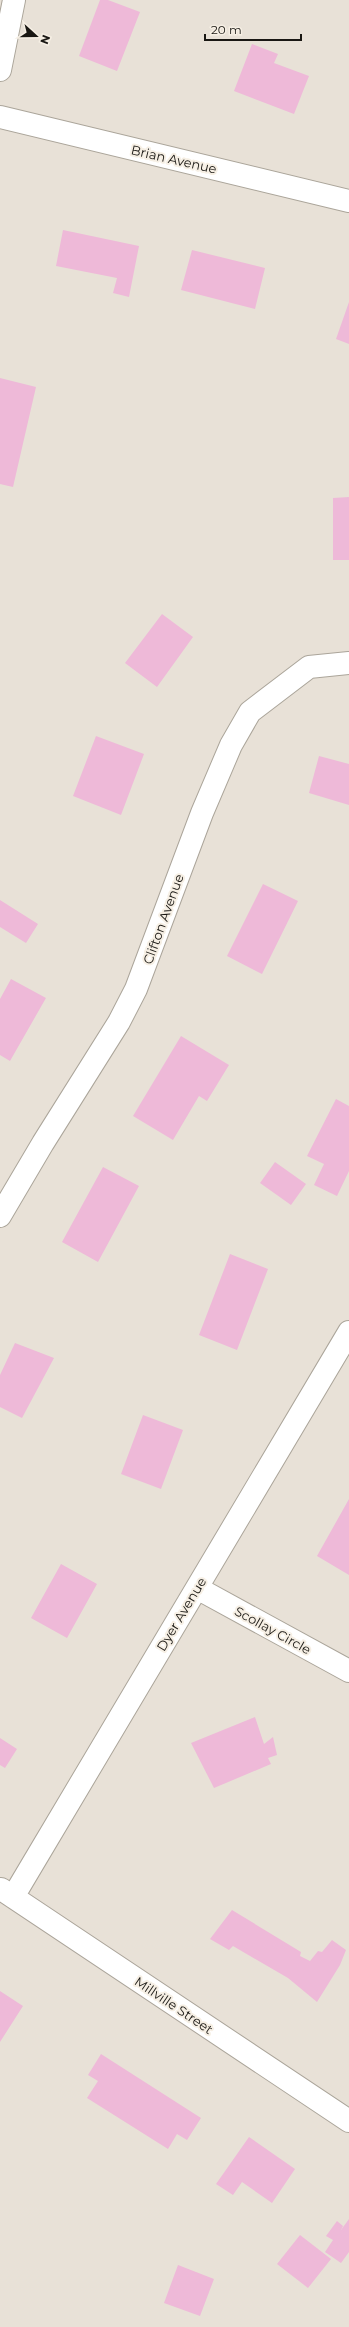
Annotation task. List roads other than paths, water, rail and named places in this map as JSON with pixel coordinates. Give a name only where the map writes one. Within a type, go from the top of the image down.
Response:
[{"type":"street","points":[[0,70],[14,0]]},
{"type":"street","name":"Brian Avenue","points":[[0,117],[349,201]]},
{"type":"street","name":"Clifton Avenue","points":[[0,1216],[43,1143],[119,1022],[136,989],[202,813],[231,745],[250,712],[309,667],[349,662]]},
{"type":"street","name":"Dyer Avenue","points":[[6,1893],[197,1588],[349,1332]]},
{"type":"street","name":"Scollay Circle","points":[[197,1588],[349,1671]]},
{"type":"street","name":"Millville Street","points":[[6,1893],[349,2121]]}]
